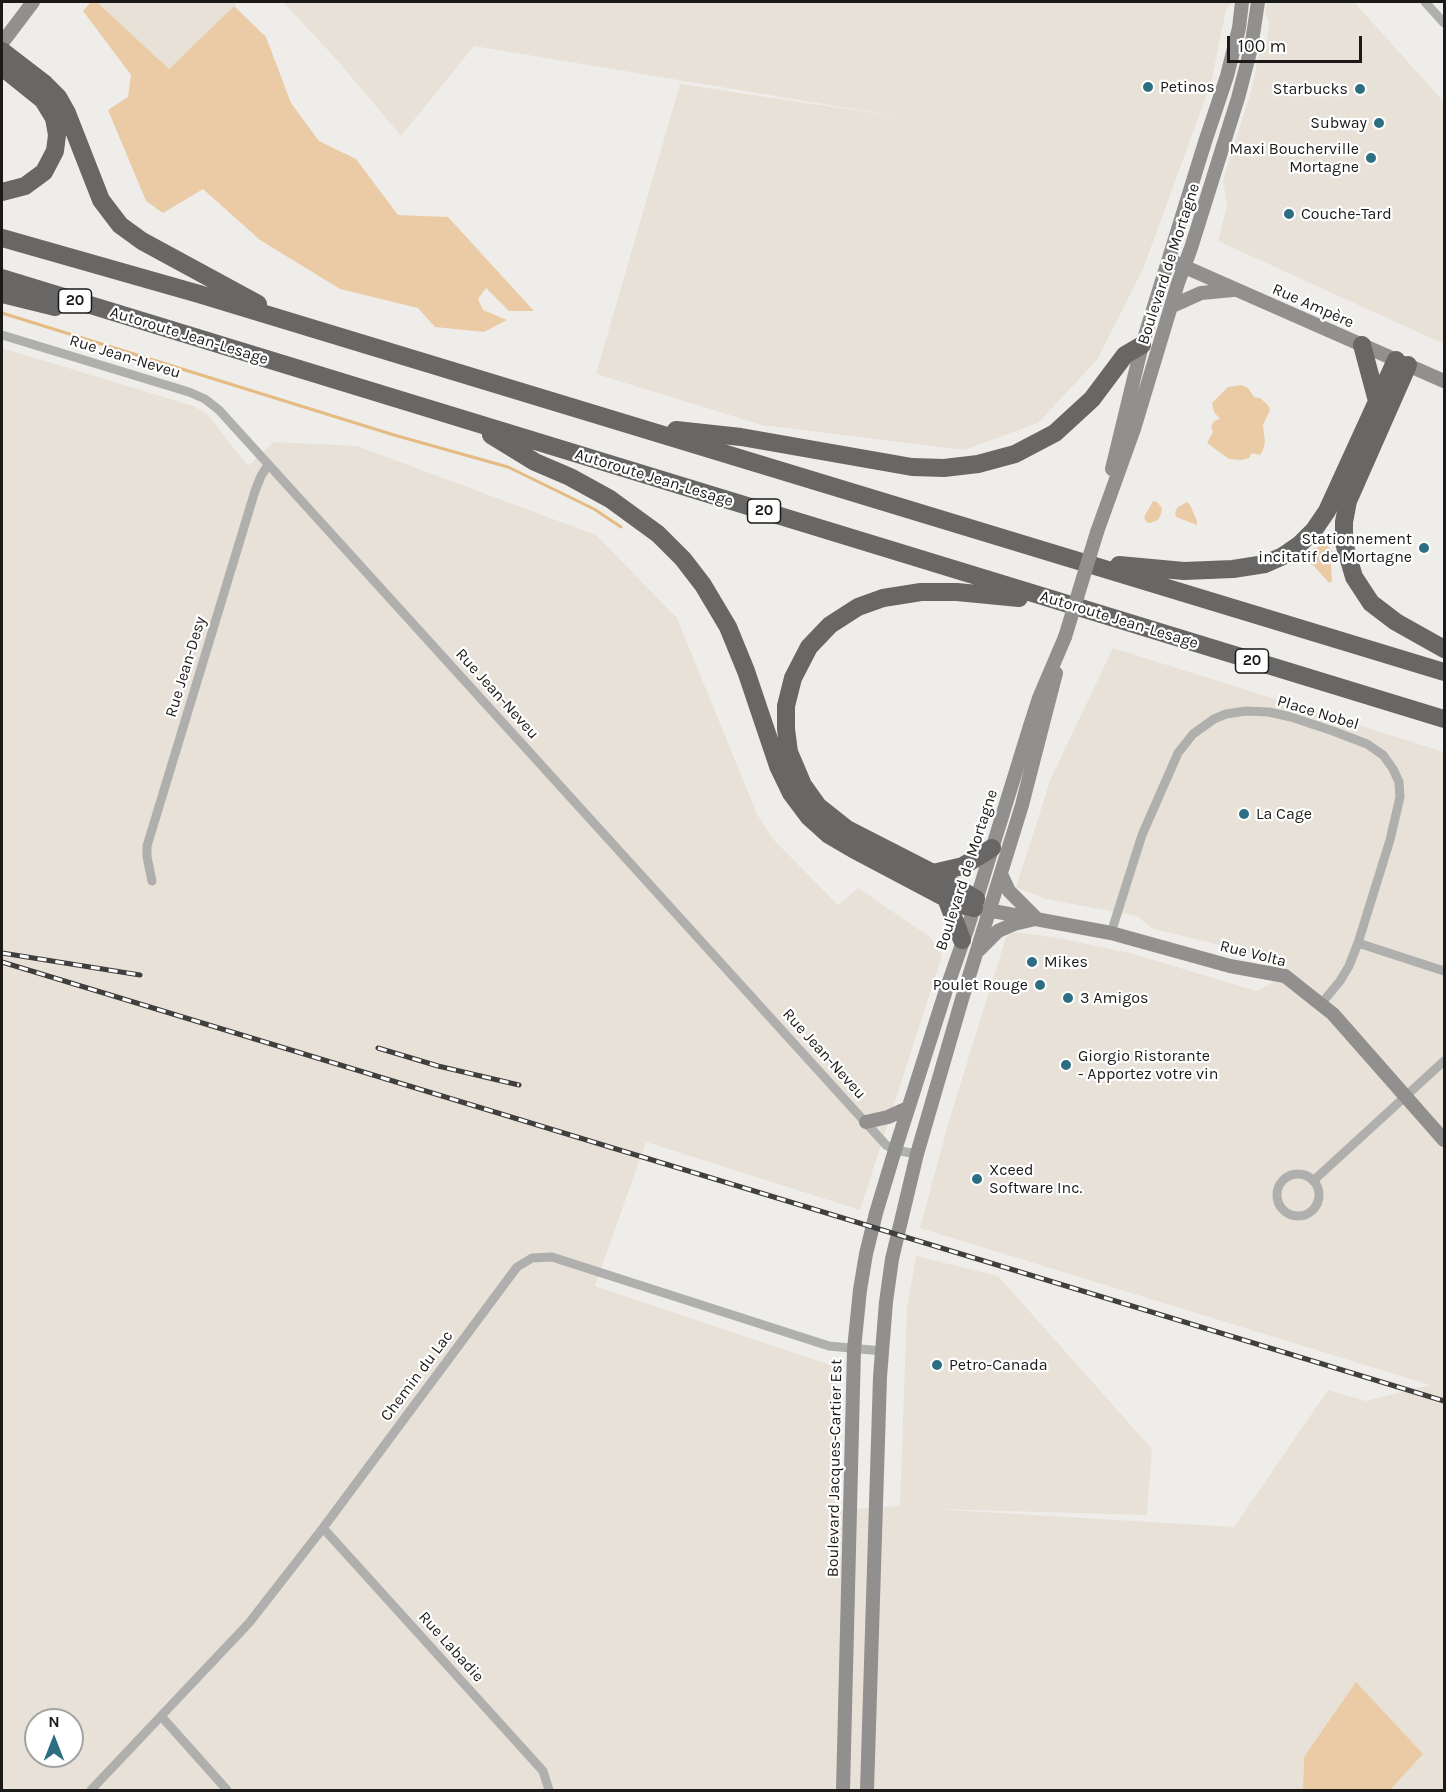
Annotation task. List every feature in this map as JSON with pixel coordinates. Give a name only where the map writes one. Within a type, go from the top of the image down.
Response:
[{"type":"highway","points":[[2,51],[58,97],[69,118],[101,200],[120,225],[142,241],[289,321]]},
{"type":"highway","points":[[2,67],[43,100],[54,118],[57,135],[53,157],[44,172],[30,184],[2,192]]},
{"type":"highway","name":"20","points":[[2,238],[289,321],[1444,672]]},
{"type":"highway","name":"Autoroute Jean-Lesage","points":[[2,278],[1444,719]]},
{"type":"highway","points":[[2,294],[76,313],[148,324]]},
{"type":"highway","points":[[633,426],[741,437],[912,466],[944,468],[978,464],[1015,454],[1055,433],[1092,399],[1125,356],[1142,345]]},
{"type":"highway","points":[[1362,345],[1377,401]]},
{"type":"highway","points":[[1083,562],[1203,571],[1250,567],[1265,564],[1283,556],[1310,535],[1328,511],[1377,401],[1402,362]]},
{"type":"highway","points":[[1402,362],[1348,501],[1344,522],[1344,543],[1354,577],[1371,603],[1390,619],[1444,649]]},
{"type":"highway","points":[[469,422],[535,462],[570,477],[610,499],[648,526],[676,550],[703,585],[728,627],[744,665],[778,766],[800,806],[820,827],[844,844],[960,905],[980,905]]},
{"type":"highway","points":[[980,905],[933,873],[847,828],[825,813],[812,800],[795,768],[786,736],[786,706],[796,671],[809,647],[831,625],[858,607],[883,598],[911,593],[951,592],[1059,602]]},
{"type":"highway","points":[[933,873],[963,866],[992,848]]},
{"type":"highway","points":[[946,898],[962,940]]},
{"type":"main road","points":[[2,43],[33,2]]},
{"type":"main road","name":"Boulevard de Mortagne","points":[[1097,532],[1142,345],[1227,76],[1239,28],[1242,2]]},
{"type":"main road","name":"Boulevard de Mortagne","points":[[895,1150],[962,940],[980,905],[1001,874],[1030,778],[1065,637],[1097,532],[1134,429],[1242,81],[1252,44],[1258,2]]},
{"type":"main road","name":"Rue Ampère","points":[[1168,259],[1444,381]]},
{"type":"main road","points":[[1172,306],[1201,293],[1236,290]]},
{"type":"main road","name":"Boulevard de Mortagne","points":[[917,1154],[977,951],[980,905],[992,848],[1039,698],[1065,637]]},
{"type":"main road","points":[[1001,874],[1009,891],[1038,919]]},
{"type":"main road","name":"Rue Volta","points":[[980,905],[1111,933],[1230,966],[1285,976],[1333,1014],[1444,1140]]},
{"type":"main road","points":[[977,951],[998,931],[1020,922],[1038,919]]},
{"type":"main road","points":[[866,1122],[888,1117],[908,1108]]},
{"type":"main road","name":"Boulevard Jacques-Cartier Est","points":[[843,1791],[854,1349],[860,1290],[870,1237],[895,1150]]},
{"type":"main road","points":[[867,1791],[882,1351],[892,1259],[917,1154]]},
{"type":"street","points":[[1425,2],[1444,23]]},
{"type":"street","name":"Rue Jean-Neveu","points":[[2,335],[200,396],[224,414],[886,1145],[895,1150]]},
{"type":"street","name":"Rue Jean-Desy","points":[[152,881],[147,846],[255,490],[268,465]]},
{"type":"street","name":"Place Nobel","points":[[1111,933],[1142,835],[1178,753],[1193,734],[1209,722],[1226,714],[1246,711],[1269,712],[1291,717],[1348,736],[1367,744],[1383,755],[1399,782],[1400,797],[1390,840],[1358,944],[1340,981],[1321,1004]]},
{"type":"street","points":[[1358,944],[1444,971]]},
{"type":"street","points":[[1312,1181],[1444,1061]]},
{"type":"street","points":[[895,1150],[917,1154]]},
{"type":"street","points":[[1293,1175],[1307,1176],[1312,1181],[1316,1186],[1318,1199],[1311,1211],[1299,1216],[1281,1208],[1277,1195],[1282,1182],[1293,1175]]},
{"type":"street","name":"Chemin du Lac","points":[[91,1791],[249,1623],[323,1528],[517,1267],[532,1258],[552,1257],[829,1346],[882,1351]]},
{"type":"street","name":"Rue Labadie","points":[[323,1528],[543,1771],[549,1791]]},
{"type":"street","points":[[161,1716],[228,1791]]},
{"type":"shaded area","points":[[91,2],[97,2],[169,69],[234,6],[266,37],[291,103],[319,141],[356,159],[398,215],[448,217],[534,311],[509,311],[486,288],[478,299],[483,310],[507,320],[484,332],[435,327],[418,308],[340,289],[260,240],[203,189],[163,213],[146,201],[108,110],[128,97],[131,75],[83,11]]},
{"type":"shaded area","points":[[97,2],[238,2],[169,69]]},
{"type":"shaded area","points":[[283,2],[1233,2],[1226,10],[1211,83],[1143,269],[1097,360],[1038,423],[964,450],[762,425],[596,374],[680,84],[907,118],[474,46],[401,136],[337,60]]},
{"type":"shaded area","points":[[1267,2],[1354,2],[1444,102],[1444,344],[1218,241],[1227,206],[1223,180],[1252,88],[1261,44],[1267,43],[1269,21],[1265,13]]},
{"type":"shaded area","points":[[2,348],[193,406],[207,414],[248,466],[274,442],[357,446],[596,535],[677,618],[757,814],[773,839],[838,905],[858,888],[930,937],[942,956],[860,1210],[646,1142],[595,1286],[836,1367],[835,1510],[900,1506],[907,1308],[916,1256],[998,1276],[1152,1449],[1147,1515],[934,1509],[1234,1527],[1328,1390],[1366,1401],[1430,1385],[920,1228],[948,1124],[1006,937],[1016,932],[1134,954],[1256,991],[1282,978],[1256,954],[1151,928],[1137,916],[1046,899],[1016,887],[1051,778],[1113,648],[1444,752],[1444,1790],[1390,1790],[1422,1754],[1304,1757],[1303,1790],[2,1790]]},
{"type":"shaded area","points":[[1241,385],[1248,388],[1254,397],[1260,398],[1270,410],[1263,425],[1265,442],[1263,450],[1260,455],[1252,453],[1249,458],[1242,460],[1229,459],[1207,443],[1213,432],[1211,427],[1214,421],[1220,419],[1214,412],[1212,403],[1228,387]]},
{"type":"shaded area","points":[[1153,501],[1162,508],[1158,520],[1150,523],[1146,522],[1144,517]]},
{"type":"shaded area","points":[[1187,502],[1197,525],[1176,517],[1175,512],[1178,507]]},
{"type":"shaded area","points":[[1326,544],[1333,552],[1332,581],[1329,583],[1314,566],[1304,561],[1313,549]]},
{"type":"shaded area","points":[[1356,1682],[1423,1754],[1390,1790],[1303,1790],[1304,1757]]},
{"type":"waterway","points":[[2,313],[394,435],[508,467],[594,509],[621,527]]},
{"type":"railway","points":[[2,953],[140,975]]},
{"type":"railway","points":[[2,962],[1444,1401]]},
{"type":"railway","points":[[378,1048],[438,1066],[519,1085]]},
{"type":"place","name":"Petinos","points":[[1148,87]]},
{"type":"place","name":"Starbucks","points":[[1360,89]]},
{"type":"place","name":"Subway","points":[[1379,123]]},
{"type":"place","name":"Maxi Boucherville Mortagne","points":[[1371,158]]},
{"type":"place","name":"Couche-Tard","points":[[1289,214]]},
{"type":"place","name":"Stationnement incitatif de Mortagne","points":[[1424,548]]},
{"type":"place","name":"La Cage","points":[[1244,814]]},
{"type":"place","name":"Mikes","points":[[1032,962]]},
{"type":"place","name":"Poulet Rouge","points":[[1040,985]]},
{"type":"place","name":"3 Amigos","points":[[1068,998]]},
{"type":"place","name":"Giorgio Ristorante - Apportez votre vin","points":[[1066,1065]]},
{"type":"place","name":"Xceed Software Inc.","points":[[977,1179]]},
{"type":"place","name":"Petro-Canada","points":[[937,1365]]}]
